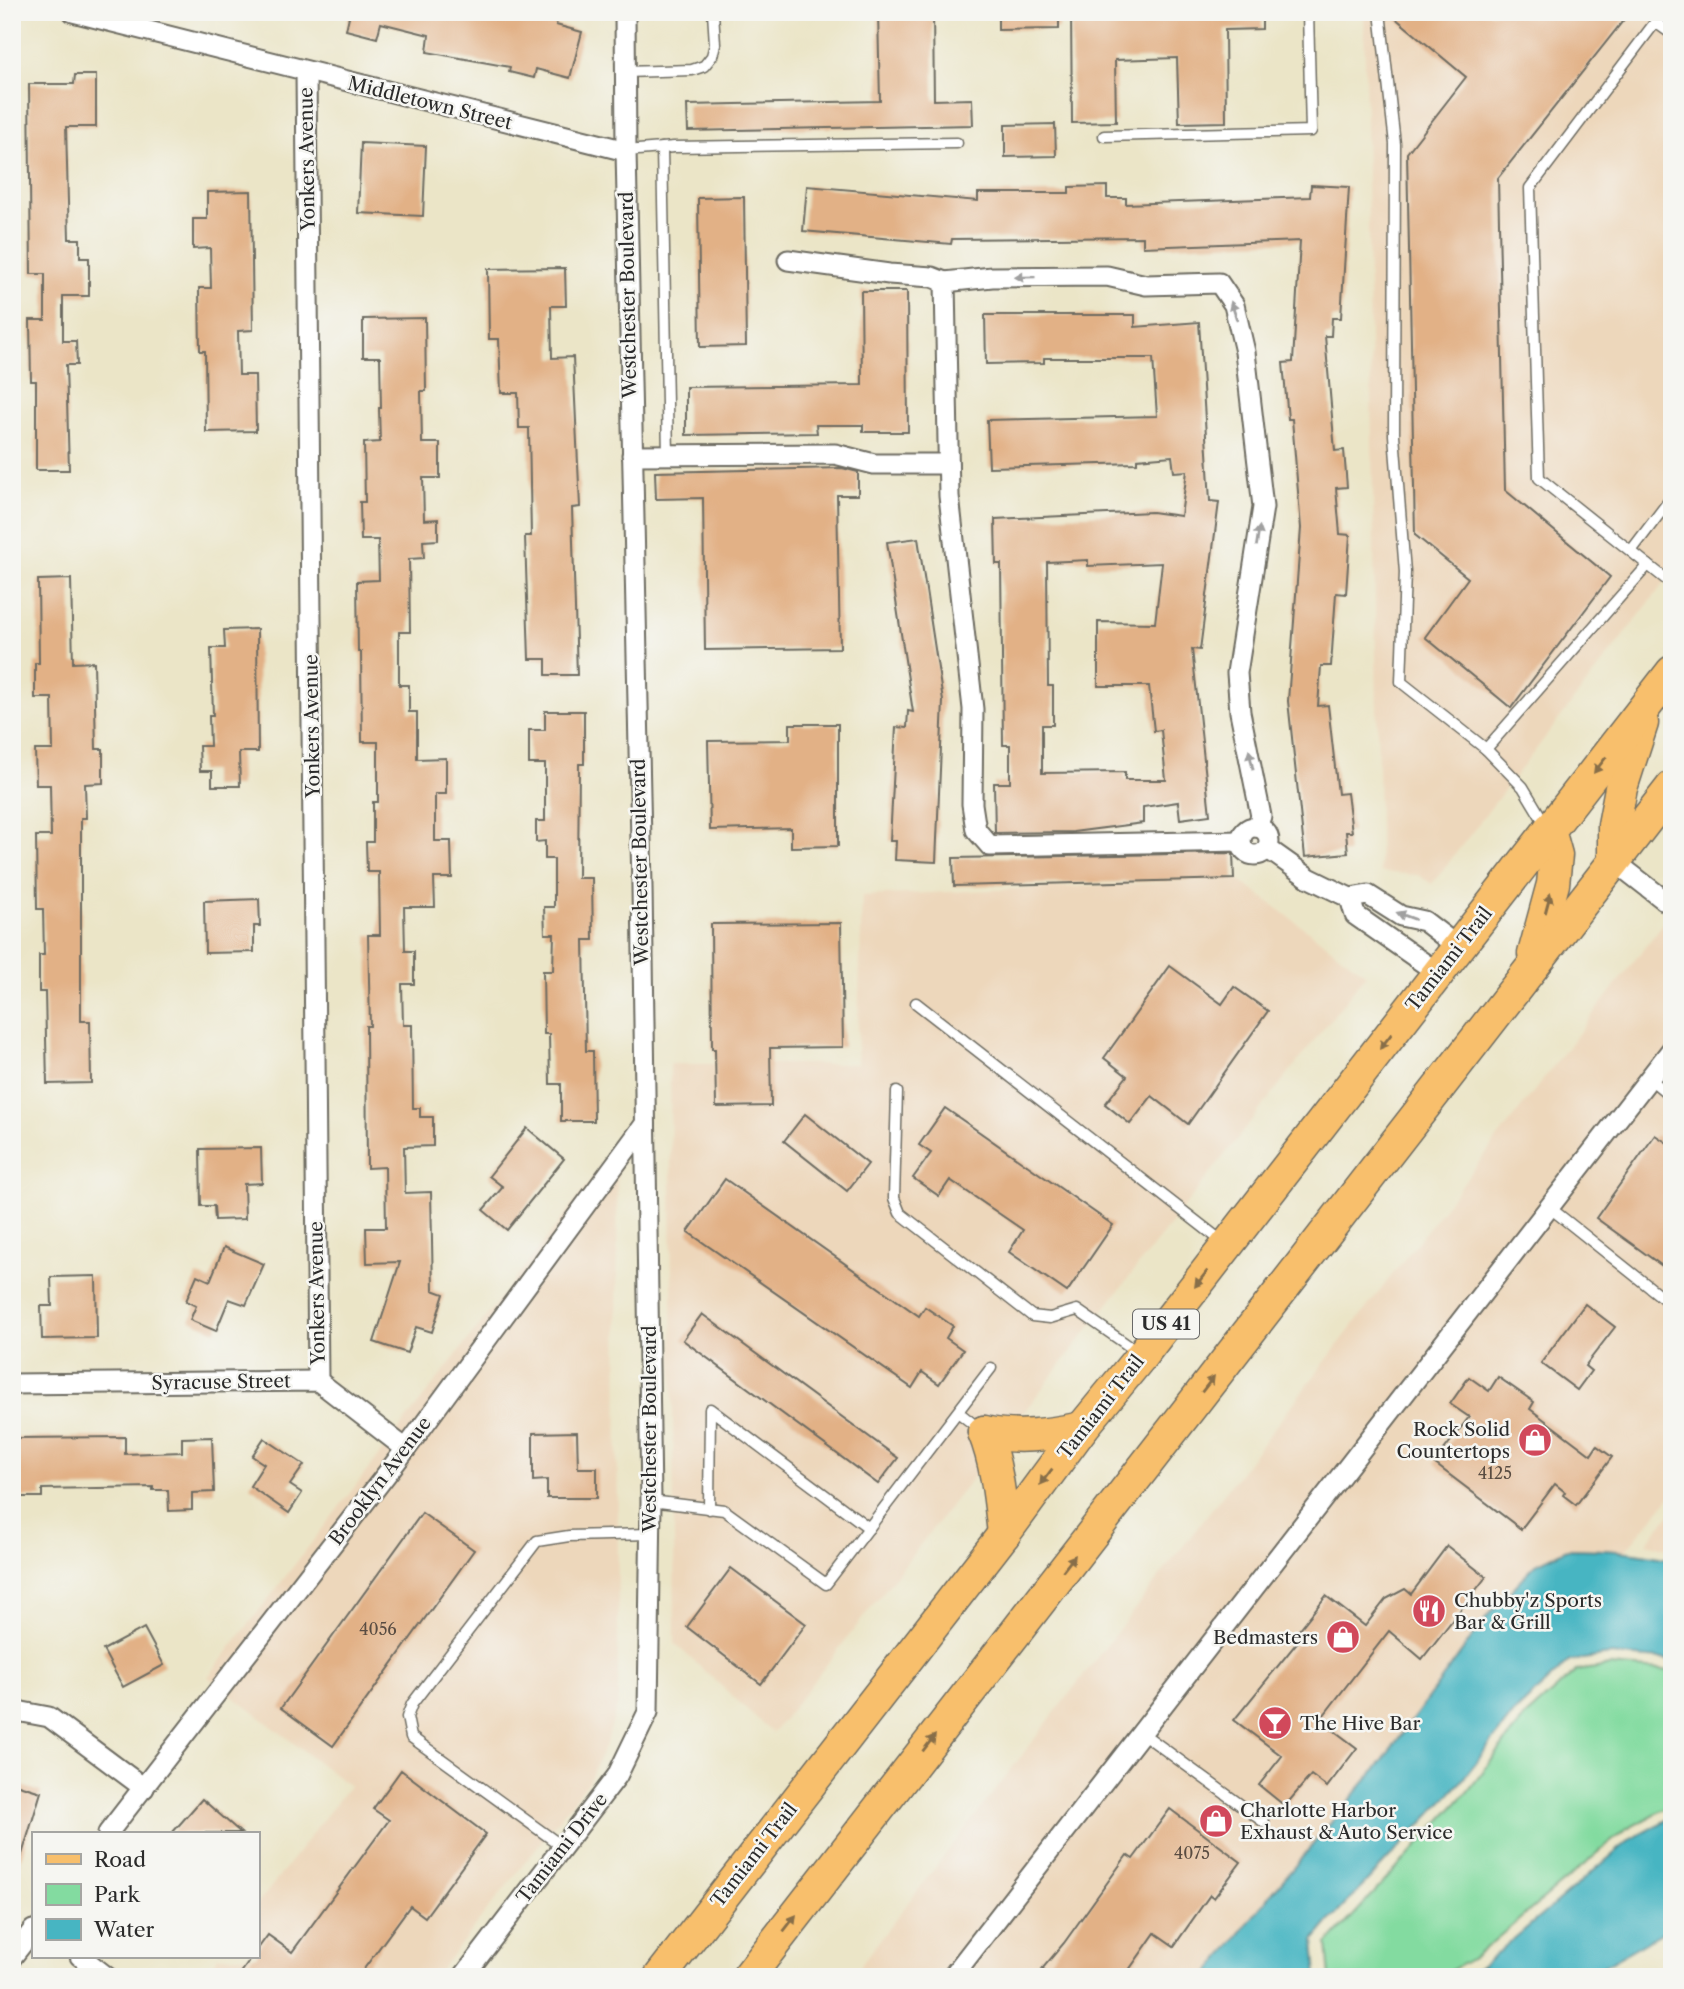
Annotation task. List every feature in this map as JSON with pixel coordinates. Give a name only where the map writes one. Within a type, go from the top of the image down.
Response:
[{"type":"main road","name":"Tamiami Trail","points":[[660,1977],[1004,1534],[1082,1428],[1142,1355],[1672,672]]},
{"type":"main road","points":[[1614,862],[1614,825],[1621,788],[1649,701]]},
{"type":"main road","points":[[748,1977],[1672,787]]},
{"type":"main road","points":[[1530,969],[1553,884],[1556,855],[1549,830]]},
{"type":"main road","points":[[984,1432],[1003,1436],[1047,1436],[1082,1428]]},
{"type":"main road","points":[[984,1432],[991,1450],[999,1490],[1004,1534]]},
{"type":"street","name":"Middletown Street","points":[[73,12],[625,151]]},
{"type":"street","name":"Westchester Boulevard","points":[[625,12],[625,151],[652,1501],[648,1712]]},
{"type":"street","name":"Yonkers Avenue","points":[[306,72],[318,1381]]},
{"type":"street","points":[[788,260],[932,277],[945,282],[992,277],[1107,276],[1146,285],[1219,283],[1234,305],[1245,352],[1263,507],[1237,673],[1240,712],[1261,816],[1257,827]]},
{"type":"street","points":[[945,282],[949,496],[973,709],[972,803],[976,830],[990,846],[1241,841]]},
{"type":"street","points":[[632,455],[835,454],[874,464],[948,464]]},
{"type":"street","points":[[1257,827],[1268,835],[1268,849],[1261,855],[1251,855],[1244,849],[1241,841],[1248,829],[1257,827]]},
{"type":"street","points":[[1268,849],[1309,878],[1350,898],[1368,895],[1401,916],[1424,921],[1458,947]]},
{"type":"street","points":[[1614,862],[1672,906]]},
{"type":"street","points":[[1350,898],[1355,915],[1438,974]]},
{"type":"street","points":[[952,1977],[1672,1049]]},
{"type":"street","name":"Brooklyn Avenue","points":[[109,1832],[406,1449],[645,1124]]},
{"type":"street","name":"Syracuse Street","points":[[12,1384],[318,1381],[406,1449]]},
{"type":"street","points":[[12,1710],[49,1717],[144,1787]]},
{"type":"street","name":"Tamiami Drive","points":[[463,1977],[617,1776],[648,1712]]},
{"type":"street","points":[[12,1957],[32,1931]]},
{"type":"street","points":[[83,1958],[107,1977]]},
{"type":"lane","points":[[625,72],[692,70],[704,66],[712,56],[715,44],[713,12]]},
{"type":"lane","points":[[1104,136],[1311,131],[1308,12]]},
{"type":"lane","points":[[1380,12],[1395,144],[1394,435],[1405,572],[1401,682],[1486,750],[1524,787],[1549,830]]},
{"type":"lane","points":[[1663,12],[1530,188],[1539,478],[1672,584]]},
{"type":"lane","points":[[1656,22],[1672,34]]},
{"type":"lane","points":[[625,151],[957,142]]},
{"type":"lane","points":[[662,148],[668,455]]},
{"type":"lane","points":[[1631,551],[1672,498]]},
{"type":"lane","points":[[1486,750],[1648,565]]},
{"type":"lane","points":[[916,1003],[1227,1245]]},
{"type":"lane","points":[[1649,1078],[1672,1097]]},
{"type":"lane","points":[[897,1092],[894,1198],[900,1213],[1032,1316],[1050,1318],[1077,1310],[1142,1355]]},
{"type":"lane","points":[[1549,1207],[1672,1305]]},
{"type":"lane","points":[[652,1501],[724,1510],[826,1584],[991,1368]]},
{"type":"lane","points":[[709,1509],[710,1409],[869,1528]]},
{"type":"lane","points":[[958,1412],[984,1432]]},
{"type":"lane","points":[[563,1847],[411,1737],[407,1717],[412,1704],[537,1541],[569,1536],[650,1534]]},
{"type":"lane","points":[[1142,1733],[1264,1822]]},
{"type":"shaded area","points":[[1364,12],[1672,12],[1672,573],[1432,884],[1418,875],[1380,872]]},
{"type":"shaded area","points":[[1238,879],[1366,974],[773,1733],[675,1644],[670,1064],[857,1064],[862,896]]},
{"type":"shaded area","points":[[1672,912],[1672,1494],[1625,1551],[1603,1549],[1536,1564],[1490,1613],[1381,1763],[1206,1977],[851,1977]]},
{"type":"shaded area","points":[[617,1147],[618,1703],[607,1741],[588,1782],[435,1977],[202,1977],[216,1958],[259,1958],[259,1902],[349,1786],[208,1677]]},
{"type":"shaded area","points":[[1672,1512],[1672,1549],[1646,1543]]},
{"type":"green space","points":[[1610,1666],[1672,1671],[1672,1805],[1625,1830],[1475,1957],[1439,1977],[1330,1977],[1327,1944],[1468,1791],[1524,1718],[1576,1671]]},
{"type":"water","points":[[1567,1549],[1620,1551],[1672,1560],[1672,1660],[1610,1655],[1570,1661],[1515,1712],[1459,1784],[1314,1940],[1317,1977],[1206,1977],[1381,1763],[1490,1613],[1536,1564]]},
{"type":"water","points":[[1672,1817],[1672,1927],[1584,1977],[1461,1977],[1482,1966],[1631,1839]]},
{"type":"building","points":[[350,12],[559,12],[556,25],[582,32],[570,78],[536,69],[534,78],[509,72],[510,67],[427,52],[429,35],[381,23],[377,38],[346,30]]},
{"type":"building","points":[[878,12],[933,12],[934,100],[972,99],[973,125],[688,131],[687,105],[880,101]]},
{"type":"building","points":[[998,12],[1059,12],[1059,29],[998,30]]},
{"type":"building","points":[[1071,12],[1262,12],[1262,29],[1225,30],[1226,122],[1179,123],[1177,58],[1115,60],[1116,122],[1072,123]]},
{"type":"building","points":[[1388,12],[1630,12],[1498,178],[1505,490],[1610,577],[1511,708],[1425,637],[1468,578],[1415,535],[1407,153],[1466,77]]},
{"type":"building","points":[[75,75],[96,75],[96,127],[66,127],[69,239],[80,239],[80,258],[89,258],[89,296],[63,296],[63,341],[76,341],[77,365],[66,365],[69,470],[36,470],[36,381],[31,381],[30,320],[45,320],[45,274],[31,274],[29,84],[74,84]]},
{"type":"building","points":[[1055,124],[1056,156],[1005,157],[1005,125]]},
{"type":"building","points":[[361,143],[426,146],[423,216],[358,213]]},
{"type":"building","points":[[1311,185],[1349,187],[1341,318],[1332,318],[1331,336],[1325,336],[1335,451],[1344,450],[1347,487],[1336,488],[1340,534],[1350,535],[1346,594],[1336,593],[1331,666],[1321,666],[1318,706],[1328,705],[1338,794],[1347,793],[1352,832],[1346,832],[1348,853],[1305,857],[1288,701],[1301,528],[1292,419],[1288,419],[1283,363],[1293,362],[1300,241],[1143,247],[1143,237],[952,239],[951,244],[803,231],[807,186],[978,201],[978,193],[1069,193],[1069,187],[1107,186],[1107,198],[1126,198],[1126,204],[1310,197]]},
{"type":"building","points":[[251,191],[253,330],[238,331],[239,375],[255,375],[256,431],[206,432],[205,351],[200,351],[199,288],[211,288],[210,248],[193,249],[193,219],[207,219],[207,192]]},
{"type":"building","points":[[744,197],[746,346],[700,347],[698,198]]},
{"type":"building","points":[[565,268],[566,306],[551,306],[552,358],[573,357],[580,507],[572,508],[577,675],[546,675],[546,659],[529,659],[525,536],[531,536],[529,428],[519,428],[518,393],[501,393],[499,339],[489,339],[488,269]]},
{"type":"building","points":[[861,291],[907,291],[908,432],[863,432],[863,425],[816,425],[817,433],[686,435],[686,387],[862,385]]},
{"type":"building","points":[[985,315],[1135,315],[1135,327],[1199,322],[1210,501],[1219,502],[1200,650],[1192,649],[1210,815],[1180,819],[1178,802],[1143,807],[1143,823],[1073,832],[995,833],[994,783],[1010,783],[1010,745],[1003,745],[1001,564],[996,564],[995,519],[1152,512],[1181,516],[1187,471],[1174,472],[1172,456],[1137,459],[1137,463],[989,467],[987,420],[1157,416],[1153,358],[1044,358],[1044,363],[986,364]],"holes":[[[1088,560],[1088,566],[1162,563],[1155,623],[1098,622],[1098,686],[1149,686],[1154,731],[1161,730],[1166,780],[1125,780],[1125,772],[1042,773],[1042,725],[1053,725],[1053,686],[1048,686],[1047,562]]]},
{"type":"building","points":[[425,318],[426,391],[421,391],[422,443],[440,443],[440,478],[423,478],[424,520],[438,519],[438,540],[423,541],[424,558],[409,559],[410,632],[399,632],[399,685],[409,685],[409,712],[417,712],[417,759],[446,758],[446,794],[435,794],[435,841],[451,841],[452,878],[434,878],[435,907],[404,907],[405,951],[414,951],[414,984],[402,984],[403,1025],[412,1025],[413,1108],[420,1108],[420,1117],[433,1117],[433,1146],[404,1147],[405,1193],[431,1192],[433,1290],[444,1294],[432,1332],[416,1327],[407,1353],[374,1342],[400,1262],[367,1263],[366,1228],[386,1228],[385,1167],[367,1168],[366,1026],[370,1026],[368,935],[380,935],[379,872],[367,872],[366,842],[373,842],[373,802],[378,802],[378,742],[362,742],[357,581],[379,580],[378,540],[361,540],[360,502],[365,502],[364,443],[380,442],[381,408],[380,357],[363,357],[363,319]]},
{"type":"building","points":[[842,468],[858,472],[858,495],[837,495],[840,648],[705,650],[703,498],[656,499],[655,472]]},
{"type":"building","points":[[918,538],[943,701],[936,862],[895,860],[896,841],[890,841],[896,727],[907,728],[908,711],[913,712],[887,542]]},
{"type":"building","points":[[71,579],[73,663],[94,662],[96,749],[103,749],[103,783],[85,784],[86,818],[81,818],[81,1021],[90,1021],[91,1083],[47,1084],[45,992],[39,992],[39,955],[44,955],[43,909],[37,909],[36,836],[51,836],[50,785],[36,785],[35,750],[53,750],[52,698],[35,698],[35,663],[39,663],[38,580]]},
{"type":"building","points":[[257,629],[258,752],[239,752],[240,786],[212,786],[212,771],[200,771],[199,746],[210,746],[209,716],[213,716],[211,648],[225,648],[224,630]]},
{"type":"building","points":[[545,711],[584,711],[584,764],[579,764],[578,878],[592,878],[593,940],[584,940],[586,1051],[593,1051],[594,1121],[561,1121],[561,1084],[550,1084],[549,1034],[544,1034],[543,971],[553,971],[554,934],[545,934],[544,907],[554,907],[554,859],[545,859],[545,841],[536,842],[536,821],[545,821],[545,764],[529,764],[529,730],[545,730]]},
{"type":"building","points":[[790,724],[838,724],[838,846],[791,847],[791,828],[710,830],[708,741],[790,740]]},
{"type":"building","points":[[1233,853],[1234,879],[954,886],[953,858]]},
{"type":"building","points":[[259,899],[260,926],[254,926],[254,952],[205,953],[204,901]]},
{"type":"building","points":[[841,923],[843,1047],[770,1048],[771,1106],[716,1107],[715,1049],[712,1049],[711,924]]},
{"type":"building","points":[[1170,966],[1222,1004],[1234,987],[1268,1011],[1188,1124],[1152,1096],[1130,1124],[1105,1104],[1127,1076],[1104,1058]]},
{"type":"building","points":[[945,1108],[1113,1225],[1067,1292],[1009,1252],[1023,1230],[950,1180],[939,1196],[913,1178],[931,1153],[919,1145]]},
{"type":"building","points":[[805,1114],[868,1164],[847,1191],[784,1141]]},
{"type":"building","points":[[527,1128],[564,1159],[507,1230],[483,1210],[503,1187],[489,1176]]},
{"type":"building","points":[[1655,1135],[1672,1146],[1672,1273],[1596,1218]]},
{"type":"building","points":[[261,1148],[262,1183],[244,1184],[245,1219],[215,1220],[214,1206],[201,1206],[200,1149]]},
{"type":"building","points":[[725,1179],[919,1316],[925,1307],[953,1326],[946,1338],[963,1350],[939,1384],[922,1372],[912,1388],[688,1232]]},
{"type":"building","points":[[224,1247],[264,1264],[246,1305],[229,1299],[216,1331],[190,1320],[196,1306],[186,1301],[197,1275],[210,1281]]},
{"type":"building","points":[[96,1276],[97,1338],[42,1339],[41,1306],[52,1306],[51,1277]]},
{"type":"building","points":[[1585,1304],[1615,1327],[1585,1366],[1591,1371],[1577,1390],[1541,1363]]},
{"type":"building","points":[[702,1314],[898,1458],[878,1484],[683,1340]]},
{"type":"building","points":[[1469,1377],[1489,1391],[1498,1377],[1534,1402],[1530,1409],[1591,1455],[1597,1446],[1612,1457],[1576,1505],[1563,1495],[1565,1492],[1555,1484],[1521,1529],[1434,1463],[1469,1417],[1450,1404]]},
{"type":"building","points":[[577,1432],[578,1468],[597,1468],[597,1498],[547,1498],[547,1480],[533,1481],[533,1433]]},
{"type":"building","points":[[125,1437],[125,1454],[182,1452],[182,1438],[212,1437],[214,1492],[192,1493],[192,1510],[169,1511],[168,1490],[153,1490],[153,1487],[42,1489],[42,1497],[12,1497],[12,1438]]},
{"type":"building","points":[[264,1438],[304,1465],[290,1485],[302,1493],[289,1513],[250,1486],[264,1464],[252,1456]]},
{"type":"building","points":[[422,1513],[474,1550],[333,1746],[281,1708]]},
{"type":"building","points":[[1447,1546],[1486,1577],[1422,1659],[1389,1631],[1320,1720],[1357,1748],[1327,1787],[1311,1775],[1285,1806],[1259,1785],[1282,1756],[1234,1720],[1304,1634],[1299,1630],[1326,1596],[1365,1626],[1386,1599],[1405,1589],[1411,1594]]},
{"type":"building","points":[[731,1568],[806,1624],[761,1684],[687,1627]]},
{"type":"building","points":[[144,1628],[164,1665],[123,1687],[103,1650]]},
{"type":"building","points":[[401,1770],[486,1834],[425,1917],[410,1906],[358,1977],[238,1977],[252,1958],[259,1958],[259,1947],[268,1935],[292,1952],[389,1820],[373,1809]]},
{"type":"building","points":[[12,1783],[41,1792],[17,1871],[12,1870]]},
{"type":"building","points":[[202,1799],[240,1832],[173,1832]]},
{"type":"building","points":[[1170,1809],[1241,1862],[1214,1898],[1210,1895],[1174,1946],[1155,1933],[1124,1977],[1052,1977],[1042,1969],[1127,1855],[1133,1859]]},
{"type":"place","name":"Rock Solid Countertops","points":[[1535,1440]]},
{"type":"place","name":"Chubby'z Sports Bar & Grill","points":[[1429,1611]]},
{"type":"place","name":"Bedmasters","points":[[1343,1637]]},
{"type":"place","name":"The Hive Bar","points":[[1275,1723]]},
{"type":"place","name":"Charlotte Harbor Exhaust & Auto Service","points":[[1216,1821]]}]
